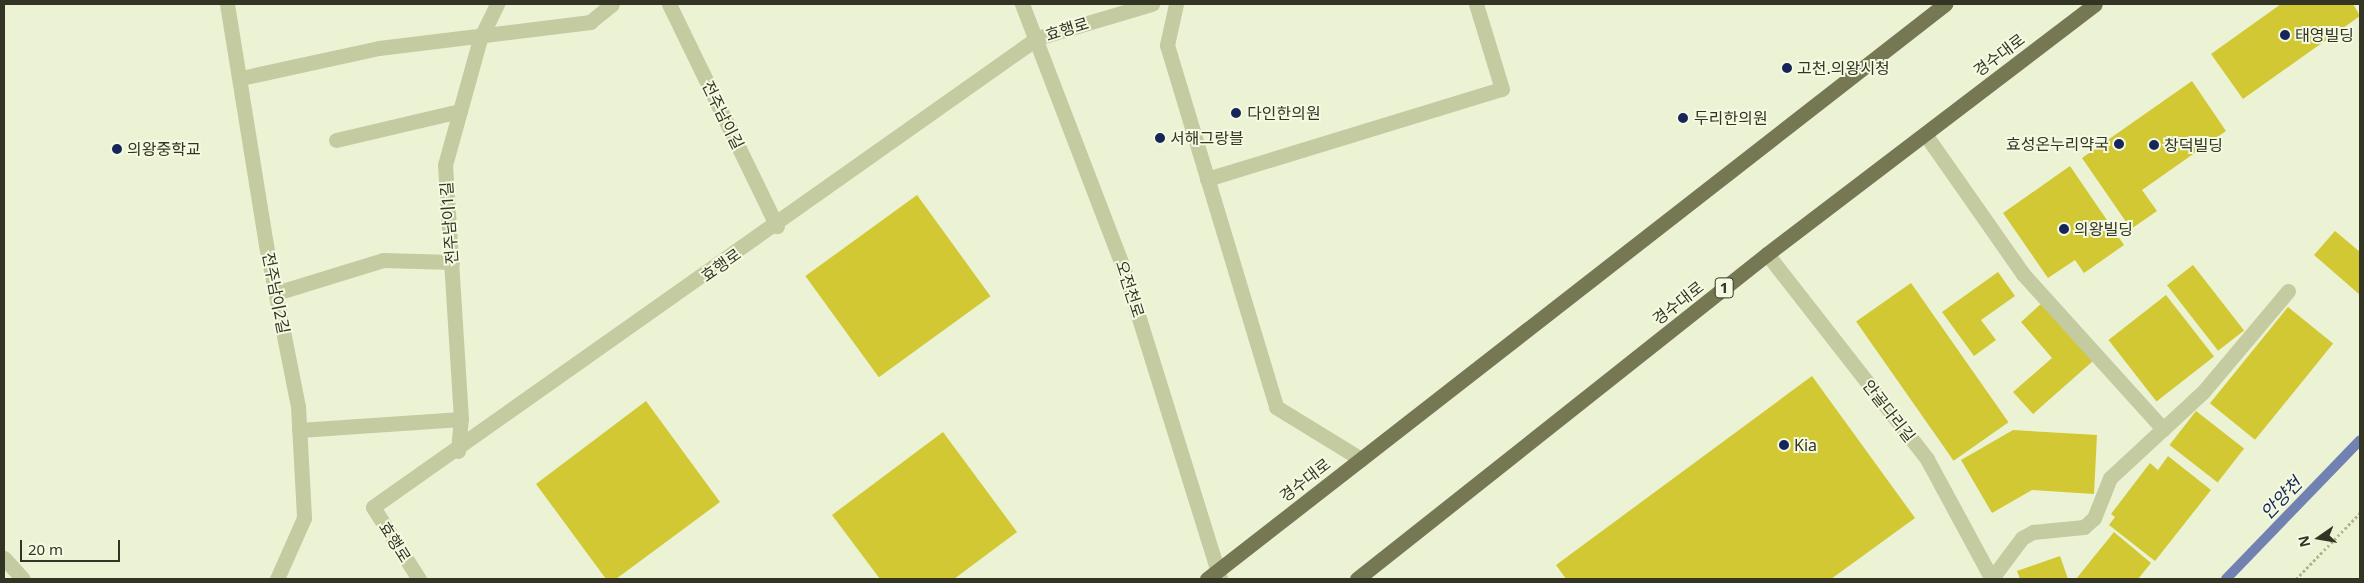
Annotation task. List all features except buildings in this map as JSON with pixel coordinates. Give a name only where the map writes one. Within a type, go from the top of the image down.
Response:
[{"type":"main road","name":"경수대로","points":[[1215,577],[1361,459],[1945,4]]},
{"type":"main road","name":"경수대로","points":[[1357,579],[1767,254],[2095,4]]},
{"type":"street","name":"전주남이2길","points":[[228,4],[299,430],[304,518],[277,579]]},
{"type":"street","name":"전주남이1길","points":[[458,451],[461,419],[445,165],[480,39],[497,4]]},
{"type":"street","points":[[241,78],[379,48],[480,39],[590,22],[612,4]]},
{"type":"street","name":"전주남이길","points":[[669,4],[777,226]]},
{"type":"street","name":"오전천로","points":[[1022,4],[1038,38],[1124,270],[1215,577]]},
{"type":"street","name":"효행로","points":[[419,579],[374,507],[458,451],[777,226],[1038,38],[1152,4]]},
{"type":"street","points":[[1176,4],[1167,45],[1276,407],[1361,459]]},
{"type":"street","points":[[1207,179],[1502,89],[1476,4]]},
{"type":"street","points":[[336,140],[460,110]]},
{"type":"street","points":[[1925,134],[2023,274],[2163,429]]},
{"type":"street","name":"안골다리길","points":[[1767,254],[1927,459],[1992,579]]},
{"type":"street","points":[[276,293],[383,260],[452,262]]},
{"type":"street","points":[[1992,579],[2022,538],[2033,532],[2084,528],[2094,518],[2110,478],[2203,392],[2288,291]]},
{"type":"street","points":[[299,430],[461,419]]},
{"type":"street","points":[[4,558],[23,579]]},
{"type":"path","points":[[2296,579],[2360,512]]},
{"type":"waterway","name":"안양천","points":[[2226,579],[2360,440]]},
{"type":"place","name":"태영빌딩","points":[[2285,35]]},
{"type":"place","name":"고천.의왕시청","points":[[1787,68]]},
{"type":"place","name":"다인한의원","points":[[1236,113]]},
{"type":"place","name":"두리한의원","points":[[1683,118]]},
{"type":"place","name":"서해그랑블","points":[[1160,138]]},
{"type":"place","name":"효성온누리약국","points":[[2119,144]]},
{"type":"place","name":"창덕빌딩","points":[[2154,145]]},
{"type":"place","name":"의왕중학교","points":[[117,149]]},
{"type":"place","name":"의왕빌딩","points":[[2064,229]]},
{"type":"place","name":"Kia","points":[[1784,445]]}]
